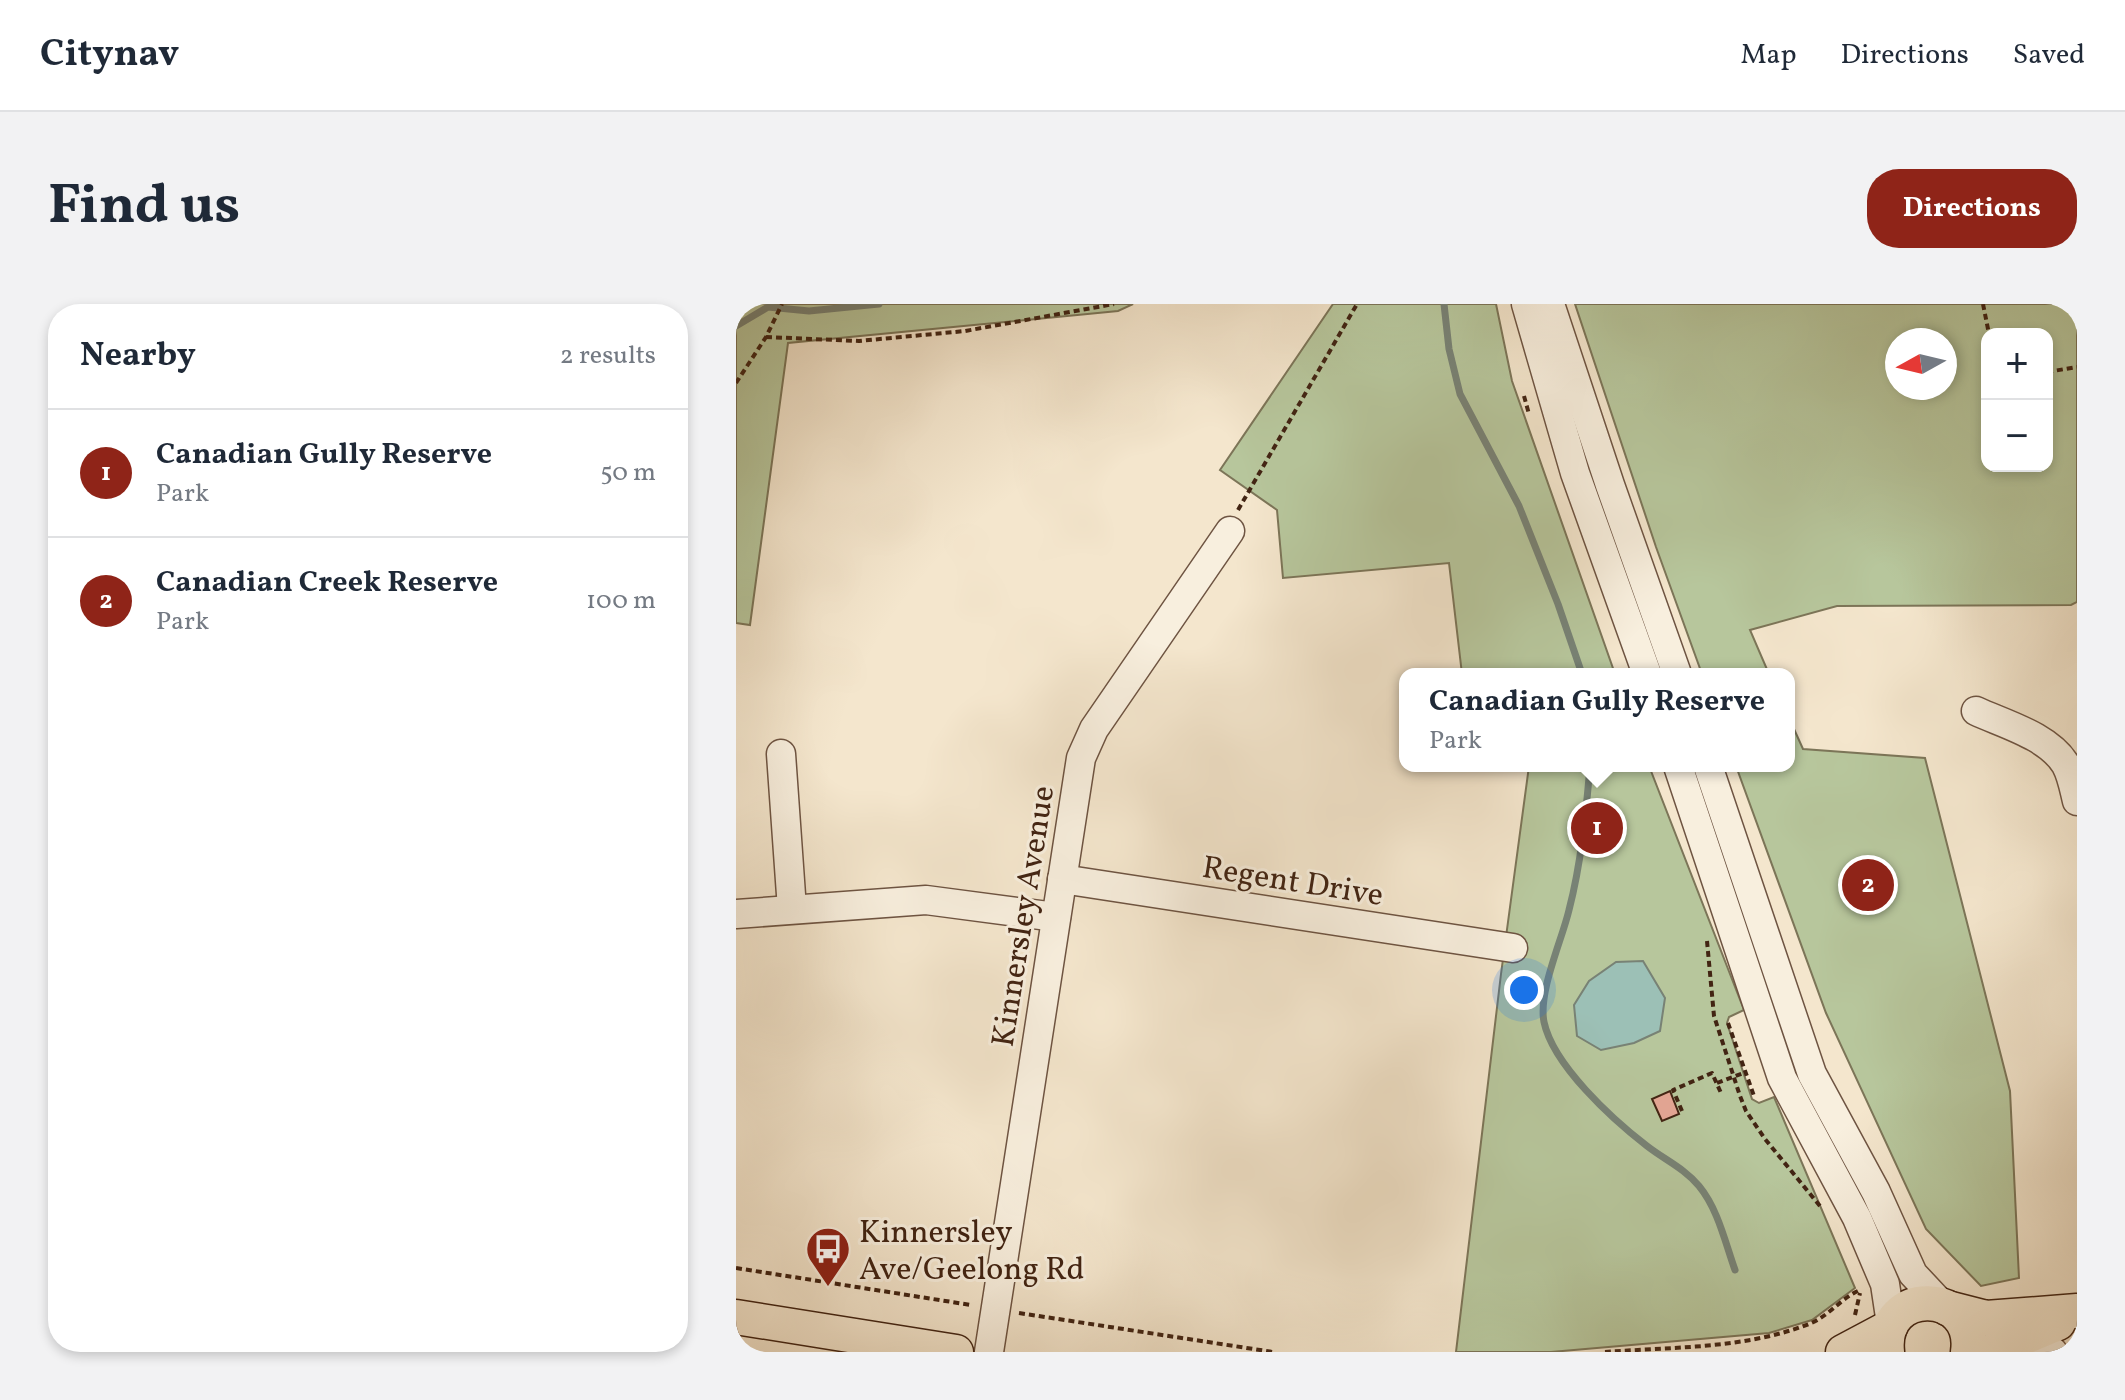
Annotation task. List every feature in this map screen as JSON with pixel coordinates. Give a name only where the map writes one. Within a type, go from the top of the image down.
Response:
[{"type":"main road","points":[[1843,1352],[1889,1334],[1901,1313],[1914,1305],[1929,1303],[1986,1318],[2077,1313]]},
{"type":"main road","points":[[1945,1307],[1965,1326],[1968,1352]]},
{"type":"main road","points":[[1989,1352],[2077,1313]]},
{"type":"main road","points":[[736,1317],[956,1352]]},
{"type":"street","points":[[1526,304],[1575,473],[1645,668]]},
{"type":"street","points":[[1550,304],[1675,668]]},
{"type":"street","name":"Kinnersley Avenue","points":[[989,1352],[1079,766],[1087,740],[1230,531]]},
{"type":"street","points":[[1976,711],[2036,740],[2061,758],[2070,774],[2077,801]]},
{"type":"street","points":[[781,754],[792,909]]},
{"type":"street","points":[[1680,772],[1782,1078],[1846,1197],[1885,1284],[1889,1334]]},
{"type":"street","points":[[1710,772],[1794,1027],[1816,1084],[1862,1164],[1913,1274],[1945,1307]]},
{"type":"street","name":"Regent Drive","points":[[1062,879],[1513,948]]},
{"type":"street","points":[[736,914],[936,901],[1056,917]]},
{"type":"street","points":[[2020,1338],[2053,1352]]},
{"type":"path","points":[[736,383],[766,337],[782,304]]},
{"type":"path","points":[[766,337],[859,341],[965,331],[1114,304]]},
{"type":"path","points":[[1230,531],[1240,505],[1357,304]]},
{"type":"path","points":[[1983,304],[1988,328]]},
{"type":"path","points":[[2053,371],[2077,367]]},
{"type":"path","points":[[1728,1023],[1755,1095],[1741,1100]]},
{"type":"path","points":[[1717,1083],[1746,1072]]},
{"type":"path","points":[[1682,1111],[1673,1090],[1712,1073],[1721,1093]]},
{"type":"path","points":[[736,1268],[1273,1352]]},
{"type":"path","points":[[1605,1352],[1769,1336],[1809,1324],[1856,1291],[1885,1284]]},
{"type":"green space","points":[[736,304],[1133,304],[1118,311],[788,343],[750,625],[736,623]]},
{"type":"green space","points":[[1333,304],[1496,304],[1512,381],[1613,668],[1461,668],[1449,563],[1283,578],[1277,510],[1220,470]]},
{"type":"green space","points":[[1575,304],[2077,304],[2077,602],[2071,605],[1837,606],[1750,630],[1766,668],[1700,668]]},
{"type":"green space","points":[[1795,731],[1803,749],[1925,758],[2010,1091],[2019,1278],[1981,1286],[1926,1229],[1826,1013],[1738,772],[1795,772]]},
{"type":"green space","points":[[1528,772],[1651,772],[1744,1010],[1729,1017],[1727,1023],[1752,1099],[1759,1103],[1774,1097],[1855,1288],[1812,1320],[1769,1333],[1551,1352],[1456,1352]]},
{"type":"water","points":[[1643,961],[1665,998],[1660,1031],[1634,1043],[1601,1050],[1577,1036],[1574,1005],[1589,981],[1616,962]]},
{"type":"building","points":[[1670,1091],[1679,1114],[1662,1121],[1652,1099]]},
{"type":"waterway","points":[[736,326],[768,307],[809,311],[879,304]]},
{"type":"waterway","points":[[1444,304],[1449,349],[1460,394],[1519,506],[1580,668]]},
{"type":"waterway","points":[[1589,772],[1577,875],[1547,981],[1544,1022],[1559,1056],[1586,1090],[1633,1135],[1681,1169],[1706,1195],[1735,1270]]},
{"type":"place","name":"Canadian Gully Reserve","points":[[1597,828]]},
{"type":"place","name":"Canadian Creek Reserve","points":[[1868,885]]},
{"type":"place","name":"Kinnersley Ave/Geelong Rd","points":[[828,1288]]}]
